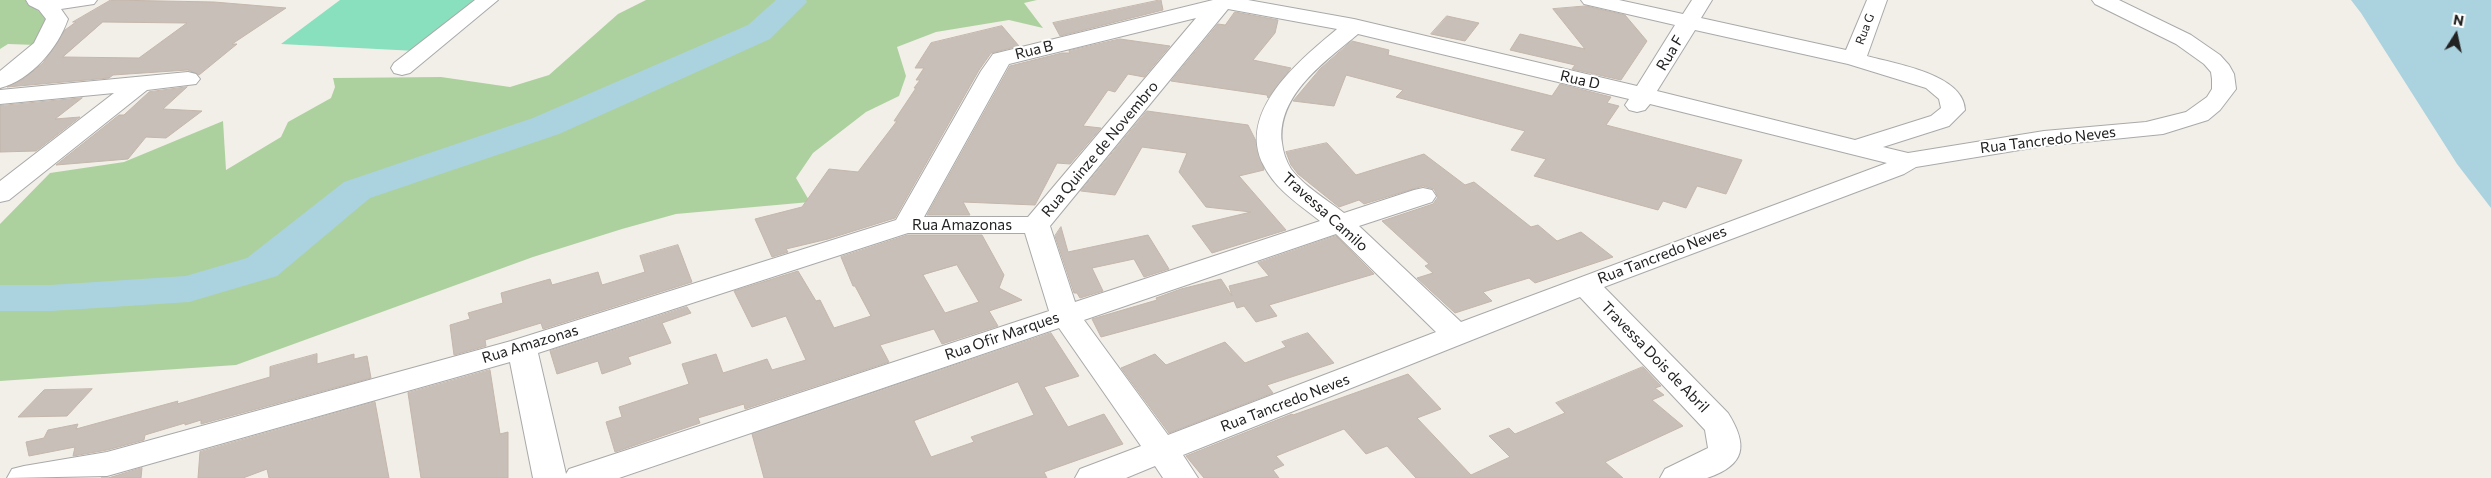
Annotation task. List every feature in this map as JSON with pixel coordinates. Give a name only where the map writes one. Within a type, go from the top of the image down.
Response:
[{"type":"street","points":[[0,81],[43,49],[54,30],[57,19],[48,10],[45,2],[87,0]]},
{"type":"street","points":[[402,68],[488,0]]},
{"type":"street","points":[[1592,0],[1854,59],[1934,83],[1945,90],[1953,102],[1953,110],[1940,121],[1852,151]]},
{"type":"street","name":"Rua F","points":[[1641,100],[1702,0]]},
{"type":"street","name":"Rua G","points":[[1854,59],[1877,0]]},
{"type":"street","name":"Rua Tancredo Neves","points":[[1092,478],[1584,285],[1902,165],[2062,136],[2140,130],[2196,117],[2212,107],[2224,89],[2222,72],[2211,58],[2192,45],[2102,0]]},
{"type":"street","name":"Rua D","points":[[1222,3],[1303,18],[1321,27],[1350,30],[1852,151],[1902,165]]},
{"type":"street","name":"Rua B","points":[[906,225],[992,71],[1001,59],[1222,3]]},
{"type":"street","name":"Rua Quinze de Novembro","points":[[1181,478],[1066,315],[1036,225],[1222,3]]},
{"type":"street","name":"Travessa Camilo","points":[[1350,30],[1287,88],[1270,126],[1270,138],[1276,166],[1287,179],[1340,224],[1458,336]]},
{"type":"street","points":[[0,96],[188,79]]},
{"type":"street","points":[[0,194],[141,83]]},
{"type":"street","name":"Rua Ofir Marques","points":[[581,478],[1423,196]]},
{"type":"street","name":"Rua Amazonas","points":[[24,478],[106,464],[522,348],[906,225],[1036,225]]},
{"type":"street","name":"Travessa Dois de Abril","points":[[1584,285],[1717,421],[1723,432],[1726,440],[1722,455],[1677,478]]},
{"type":"street","points":[[522,348],[550,478]]},
{"type":"green space","points":[[0,0],[27,0],[26,2],[48,18],[36,45],[8,44],[0,49]]},
{"type":"green space","points":[[340,0],[479,0],[416,51],[281,44]]},
{"type":"green space","points":[[646,0],[1037,0],[1024,3],[1043,28],[1009,20],[936,32],[897,47],[906,76],[899,96],[866,112],[813,153],[796,178],[810,202],[676,214],[622,229],[533,257],[236,365],[0,381],[0,224],[50,173],[124,162],[223,121],[226,170],[281,137],[288,122],[331,98],[335,87],[333,78],[441,77],[510,87],[549,75],[618,14]]},
{"type":"water","points":[[2351,0],[2491,0],[2491,208],[2457,164]]},
{"type":"building","points":[[111,0],[214,2],[286,8],[232,44],[237,44],[199,75],[188,70],[113,75],[109,78],[7,87],[23,79],[43,63],[65,30],[76,22],[73,22]],"holes":[[[103,22],[187,23],[139,58],[63,57]]]},
{"type":"building","points":[[1161,0],[1163,10],[1060,36],[1053,23]]},
{"type":"building","points":[[1586,6],[1625,15],[1647,41],[1621,80],[1572,69],[1575,65],[1510,50],[1520,34],[1585,49],[1553,9]]},
{"type":"building","points":[[1235,12],[1278,20],[1275,33],[1253,60],[1291,68],[1268,98],[1267,95],[1171,81],[1218,24],[1225,25]]},
{"type":"building","points":[[1447,16],[1479,23],[1465,41],[1431,34]]},
{"type":"building","points":[[1002,26],[1019,46],[991,53],[979,70],[895,218],[828,239],[786,249],[788,252],[772,257],[755,219],[802,207],[829,169],[858,172],[897,121],[894,121],[916,88],[914,88],[920,80],[916,80],[924,68],[915,68],[931,43]]},
{"type":"building","points":[[1120,39],[1170,46],[1144,77],[1128,74],[1115,92],[1108,90],[1083,126],[1101,128],[1070,164],[1057,163],[1035,205],[963,202],[970,215],[927,215],[1010,66],[1062,53],[1070,53],[1069,51]]},
{"type":"building","points":[[1352,41],[1389,50],[1388,55],[1552,96],[1560,84],[1611,97],[1607,103],[1619,106],[1606,125],[1742,160],[1726,194],[1697,186],[1686,208],[1663,201],[1658,210],[1534,176],[1546,159],[1511,150],[1525,131],[1396,97],[1403,90],[1346,75],[1334,106],[1293,101],[1320,69]]},
{"type":"building","points":[[187,87],[163,109],[202,111],[166,138],[146,137],[128,159],[56,165],[119,115],[124,115],[149,92]]},
{"type":"building","points":[[82,98],[55,119],[80,117],[36,151],[0,152],[0,106]]},
{"type":"building","points":[[1147,111],[1248,125],[1256,141],[1264,170],[1239,176],[1286,230],[1212,253],[1192,226],[1251,212],[1206,207],[1179,172],[1187,153],[1142,147],[1115,195],[1081,191]]},
{"type":"building","points":[[1327,143],[1356,175],[1424,154],[1465,185],[1474,182],[1531,227],[1538,225],[1557,241],[1581,232],[1613,257],[1535,283],[1529,278],[1483,292],[1492,301],[1455,313],[1417,278],[1433,273],[1425,266],[1429,264],[1382,221],[1433,204],[1438,197],[1434,189],[1423,186],[1364,204],[1359,200],[1339,207],[1298,174],[1291,165],[1286,152]]},
{"type":"building","points":[[1061,227],[1068,252],[1148,235],[1169,269],[1144,277],[1134,259],[1092,268],[1103,291],[1080,298],[1077,293],[1074,293],[1055,236]]},
{"type":"building","points":[[908,235],[982,235],[1004,275],[999,288],[1022,300],[989,311],[998,326],[942,344],[934,329],[880,345],[889,362],[745,409],[744,404],[698,418],[700,423],[615,452],[606,422],[622,417],[619,407],[689,384],[682,364],[716,354],[723,373],[767,359],[772,370],[806,360],[786,316],[752,327],[734,291],[798,271],[816,301],[820,300],[834,328],[871,316],[855,286],[853,286],[841,257]],"holes":[[[957,265],[979,302],[945,313],[923,275]]]},
{"type":"building","points":[[1336,236],[1374,274],[1269,305],[1277,316],[1256,322],[1244,306],[1237,308],[1234,301],[1101,337],[1092,319],[1157,300],[1156,298],[1181,289],[1221,279],[1232,296],[1229,286],[1269,276],[1258,263]]},
{"type":"building","points":[[678,245],[692,282],[543,329],[541,323],[485,340],[486,346],[454,355],[450,325],[470,319],[468,313],[503,303],[501,293],[550,279],[552,285],[598,272],[602,285],[645,272],[640,256]]},
{"type":"building","points":[[687,307],[691,313],[662,323],[671,343],[628,357],[631,364],[602,374],[598,361],[557,374],[550,351]]},
{"type":"building","points":[[1051,333],[1079,376],[1044,387],[1068,427],[1104,414],[1123,444],[1044,472],[1047,478],[764,478],[752,434]],"holes":[[[1018,382],[1034,415],[971,437],[974,442],[931,457],[914,421]]]},
{"type":"building","points":[[1308,333],[1334,363],[1267,385],[1273,393],[1169,433],[1121,368],[1155,354],[1166,365],[1225,342],[1245,363],[1286,347],[1282,342]]},
{"type":"building","points":[[317,354],[317,364],[354,354],[354,359],[367,356],[371,378],[201,424],[201,420],[185,425],[185,423],[145,435],[144,440],[107,450],[73,456],[75,447],[29,456],[26,442],[44,438],[48,430],[78,424],[76,429],[178,401],[177,404],[270,377],[270,367]]},
{"type":"building","points":[[1643,367],[1661,386],[1655,388],[1664,395],[1652,400],[1683,426],[1605,462],[1623,478],[1416,478],[1387,446],[1366,454],[1344,429],[1276,456],[1284,465],[1273,470],[1279,478],[1204,478],[1186,456],[1292,414],[1408,374],[1441,409],[1417,418],[1471,475],[1510,457],[1489,436],[1509,428],[1515,434],[1565,413],[1556,403]]},
{"type":"building","points":[[490,370],[500,434],[508,432],[508,478],[421,478],[408,393]]},
{"type":"building","points":[[92,389],[67,416],[18,417],[44,390]]},
{"type":"building","points":[[375,402],[389,478],[269,478],[267,469],[243,478],[198,478],[200,452]]},
{"type":"building","points":[[142,468],[141,478],[108,478]]},
{"type":"waterway","points":[[0,298],[51,298],[189,289],[262,267],[357,190],[546,126],[759,32],[792,2],[791,0]]}]
